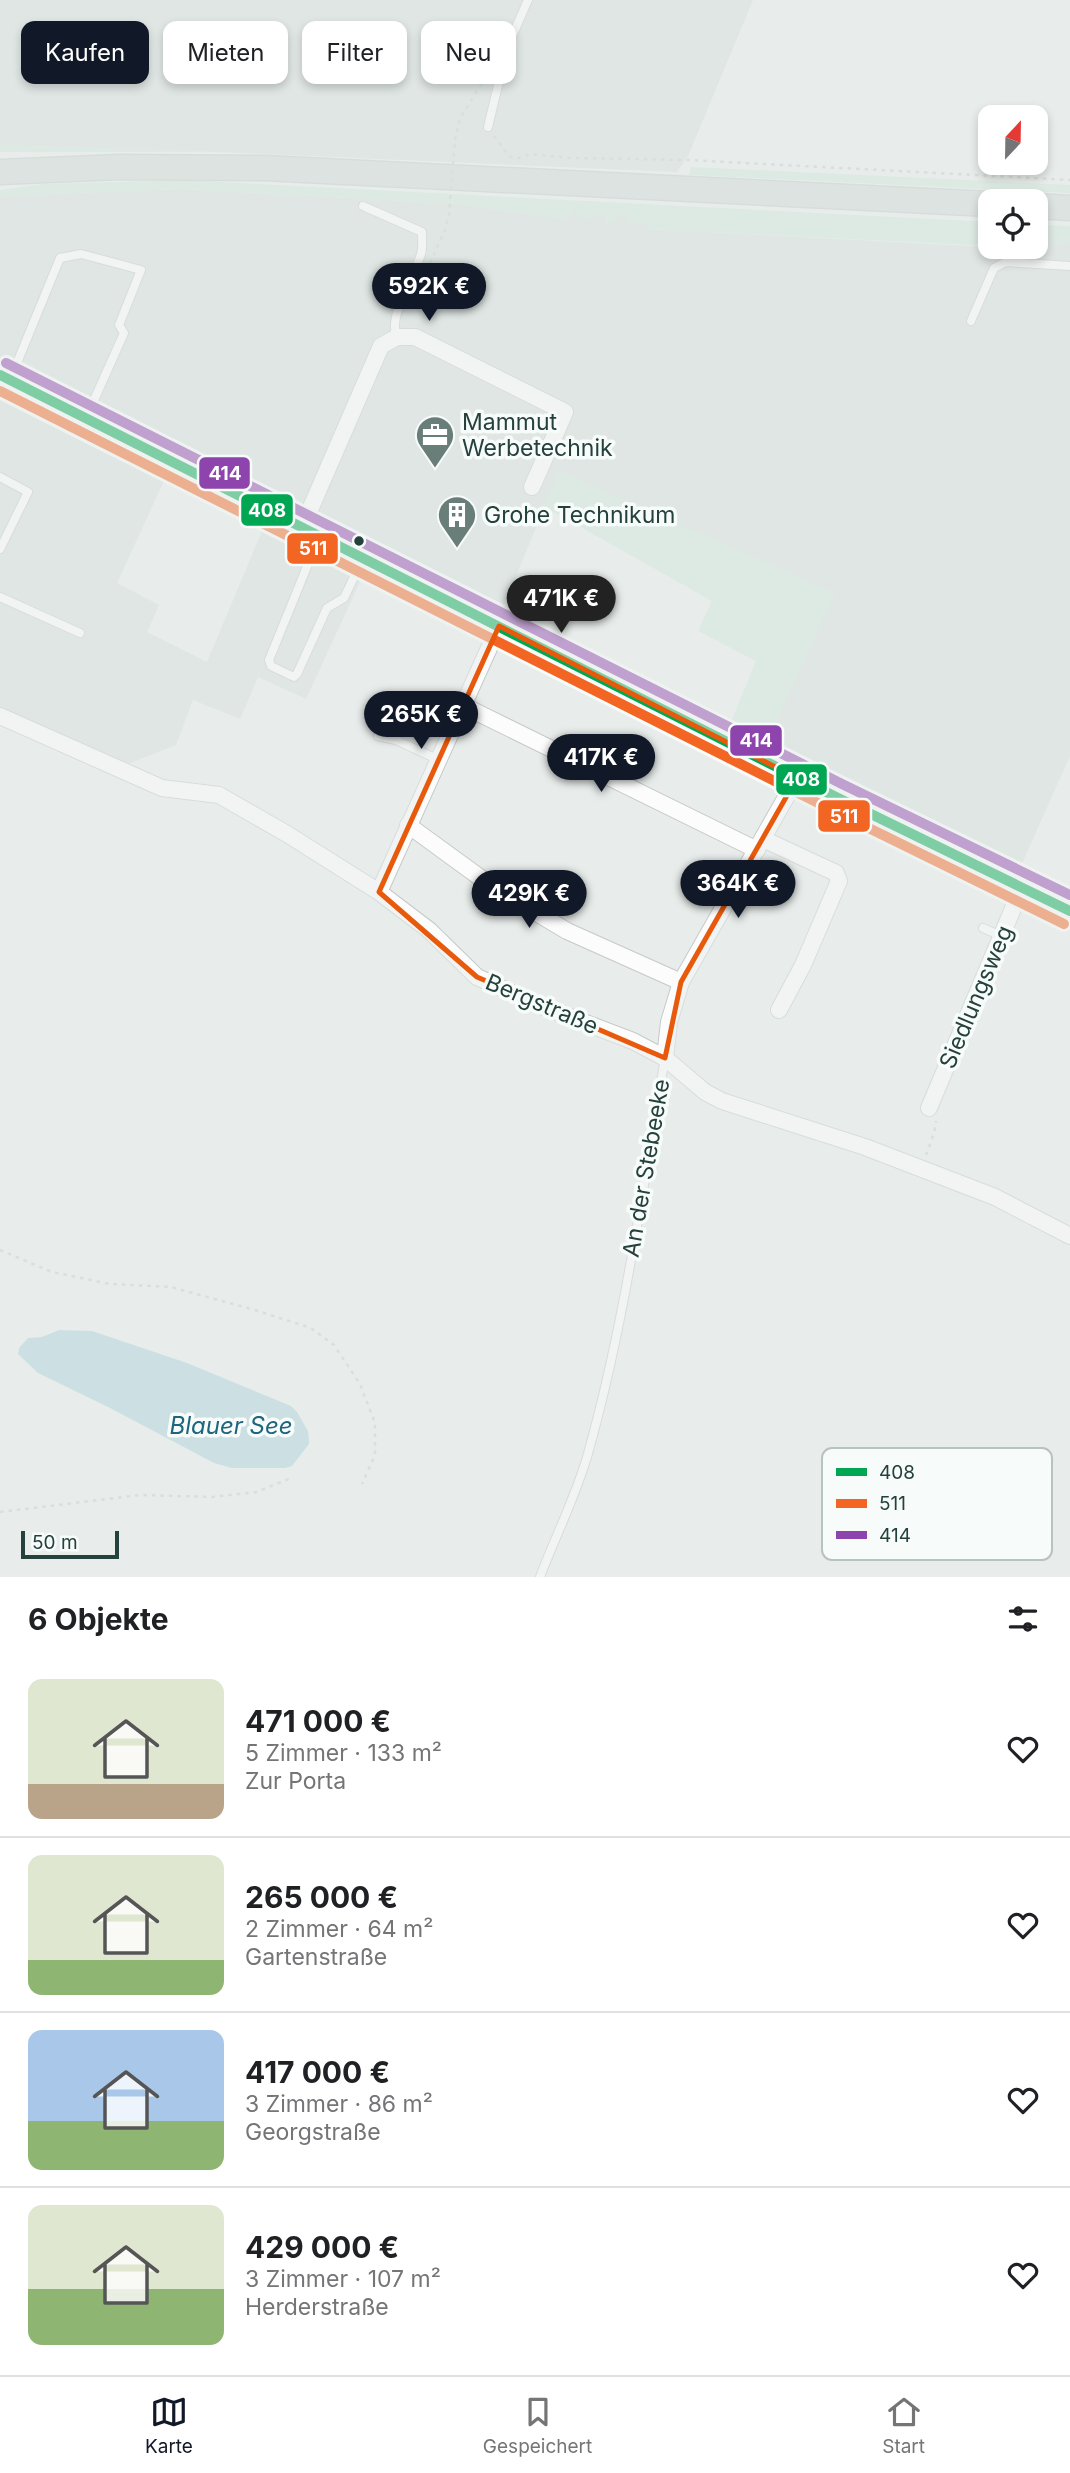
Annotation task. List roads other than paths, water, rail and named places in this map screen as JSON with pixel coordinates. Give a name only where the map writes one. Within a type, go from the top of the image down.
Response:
[{"type":"main road","points":[[0,172],[119,167],[264,168],[978,203]]},
{"type":"main road","points":[[1048,207],[1070,208]]},
{"type":"main road","points":[[5,377],[797,778],[1070,911]]},
{"type":"street","points":[[310,532],[382,346],[397,337],[415,337],[565,412],[532,487]]},
{"type":"street","points":[[379,892],[499,626]]},
{"type":"street","points":[[462,705],[760,844],[836,873],[839,881],[803,965],[779,1010]]},
{"type":"street","name":"Bergstraße","points":[[0,716],[162,788],[219,795],[379,892],[429,930],[477,977],[541,1006],[633,1041],[665,1058],[705,1092],[722,1101],[865,1147],[995,1197],[1070,1236]]},
{"type":"street","name":"An der Stebeeke","points":[[665,1058],[669,1022],[681,982],[797,778]]},
{"type":"street","points":[[408,825],[493,887],[567,931],[681,982]]},
{"type":"street","name":"Siedlungsweg","points":[[929,1108],[1022,887]]},
{"type":"lane","points":[[488,127],[507,48],[528,0]]},
{"type":"lane","points":[[363,206],[422,232],[422,251],[399,306],[394,331],[397,337]]},
{"type":"lane","points":[[5,377],[60,258],[81,254],[141,271],[120,325],[124,333],[86,418]]},
{"type":"lane","points":[[971,321],[994,268],[1006,262],[1070,266]]},
{"type":"lane","points":[[0,477],[28,492],[0,549]]},
{"type":"lane","points":[[310,532],[269,660],[271,666],[294,677],[298,674],[327,608],[344,598],[362,558]]},
{"type":"lane","points":[[0,597],[80,633]]},
{"type":"lane","points":[[378,736],[396,740],[437,760]]},
{"type":"lane","points":[[983,928],[1001,936]]},
{"type":"lane","name":"An der Stebeeke","points":[[540,1577],[586,1461],[605,1389],[624,1296],[665,1058]]},
{"type":"water","name":"Blauer See","points":[[59,1330],[92,1331],[187,1363],[291,1406],[308,1431],[309,1444],[292,1466],[285,1468],[232,1468],[214,1463],[38,1373],[18,1354],[19,1348],[28,1338],[42,1337]]},
{"type":"place","name":"Mammut Werbetechnik","points":[[435,469]]},
{"type":"place","name":"Grohe Technikum","points":[[457,549]]}]
